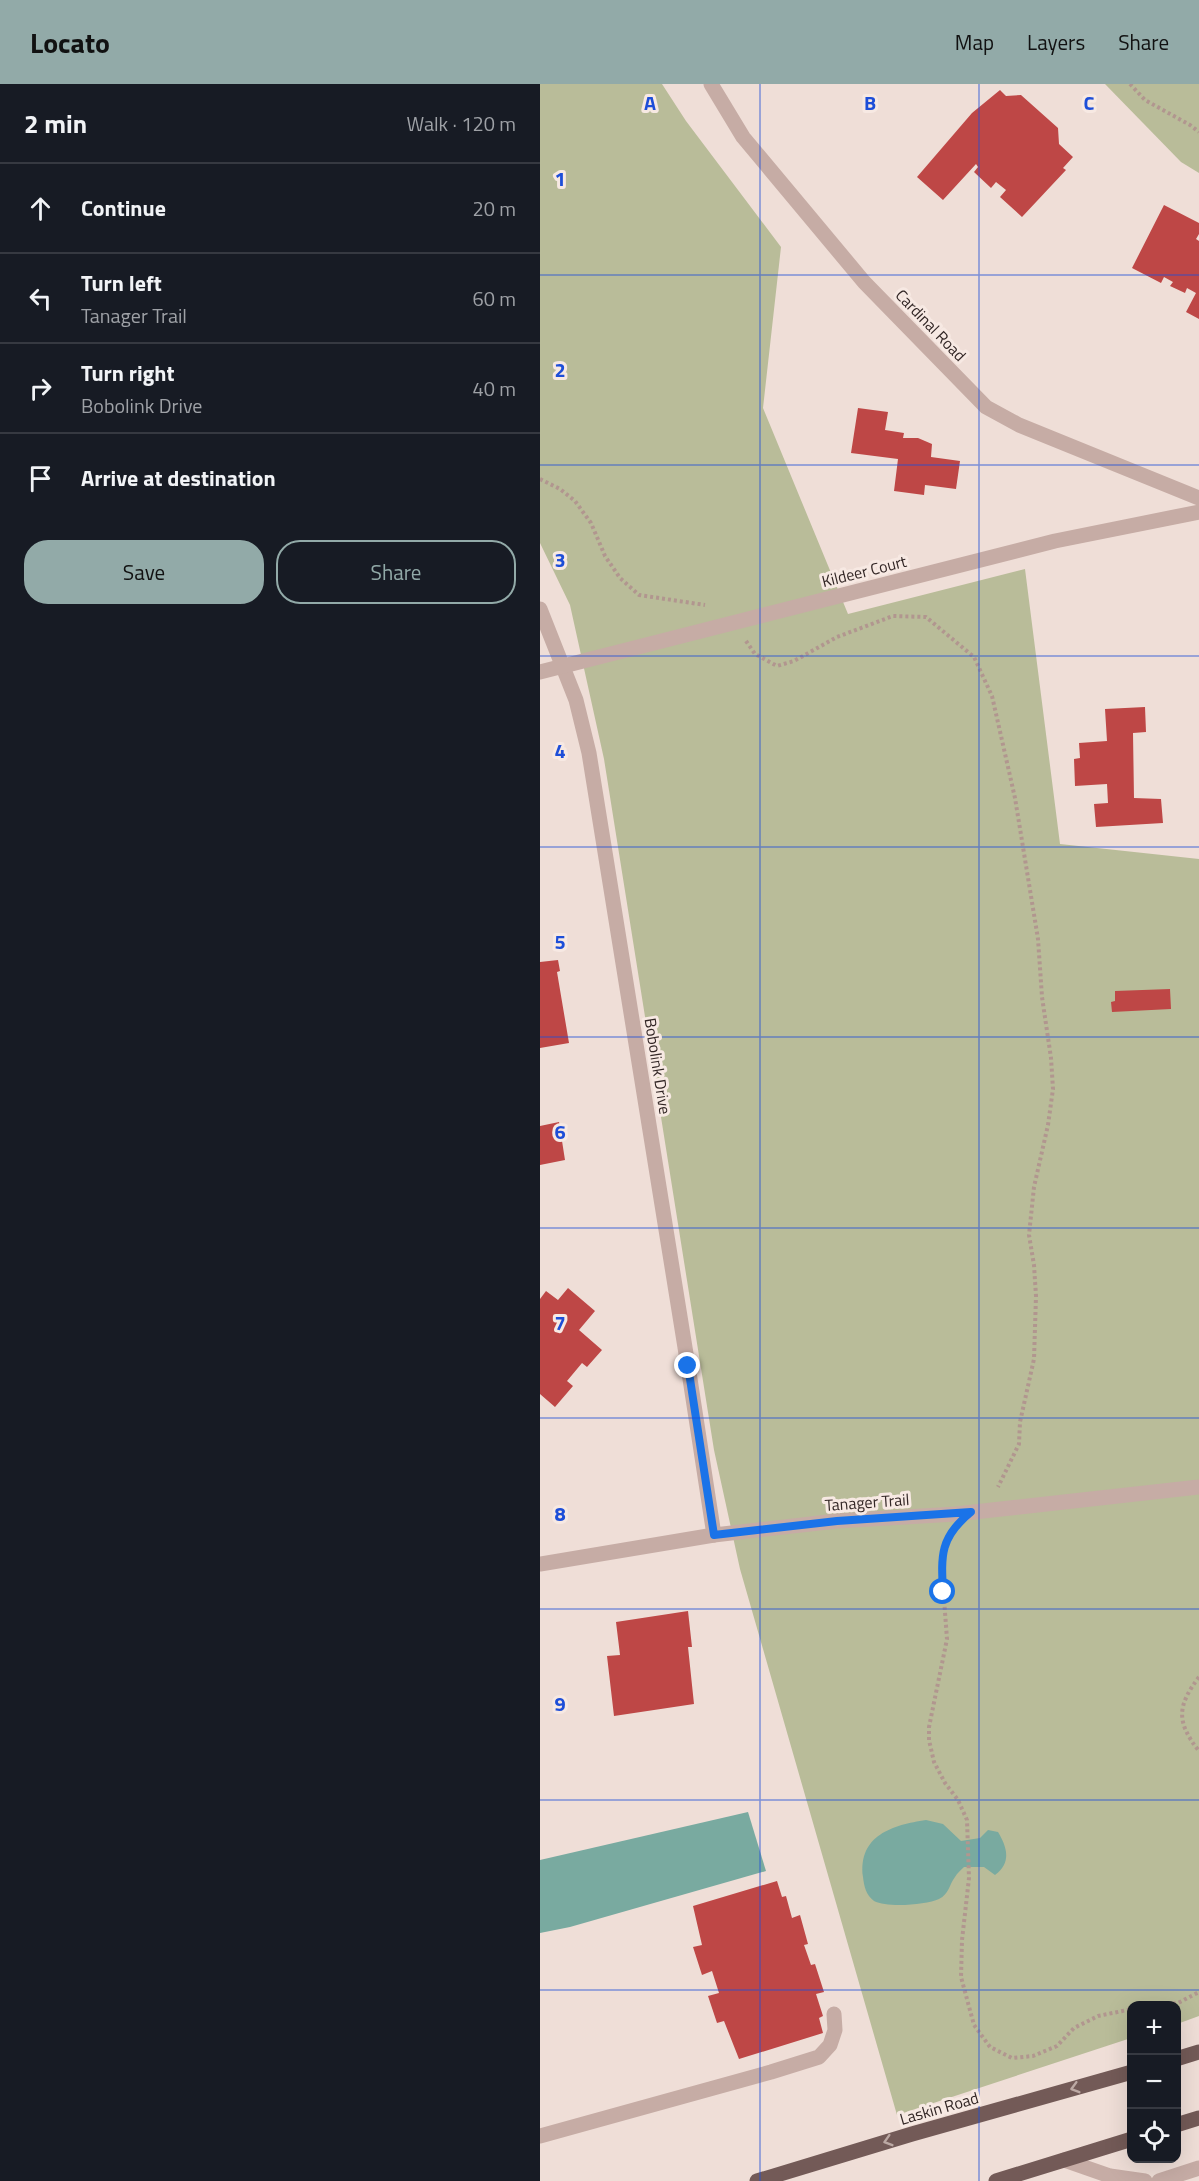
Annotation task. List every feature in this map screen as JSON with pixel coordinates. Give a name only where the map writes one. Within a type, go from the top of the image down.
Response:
[{"type":"main road","points":[[1181,2057],[1199,2052]]},
{"type":"main road","name":"Laskin Road","points":[[758,2181],[912,2134],[1127,2073]]},
{"type":"main road","points":[[1181,2123],[1199,2118]]},
{"type":"main road","points":[[996,2181],[1127,2140]]},
{"type":"street","name":"Cardinal Road","points":[[711,84],[742,137],[864,282],[986,407],[1019,425],[1199,498]]},
{"type":"street","name":"Kildeer Court","points":[[540,672],[1055,541],[1199,512]]},
{"type":"street","name":"Bobolink Drive","points":[[540,609],[576,700],[589,753],[714,1535]]},
{"type":"street","name":"Tanager Trail","points":[[540,1564],[714,1535],[837,1521],[971,1512],[1199,1487]]},
{"type":"street","points":[[540,2136],[819,2057],[830,2045],[835,2030],[834,2014]]},
{"type":"street","points":[[1064,2160],[1110,2176],[1145,2181]]},
{"type":"street","points":[[1159,2181],[1199,2168]]},
{"type":"path","points":[[1130,84],[1144,100],[1199,132]]},
{"type":"path","points":[[540,479],[560,489],[575,501],[591,523],[605,556],[620,578],[639,595],[712,607],[741,634],[755,654],[777,666],[794,661],[837,637],[893,616],[926,617],[974,657],[992,696],[1015,798],[1038,939],[1053,1089],[1048,1125],[1034,1187],[1029,1235],[1034,1265],[1036,1334],[1034,1359],[1020,1422],[1019,1444],[996,1491],[958,1522],[949,1535],[941,1558],[947,1639],[929,1726],[933,1762],[958,1800],[967,1820],[969,1878],[962,1940],[961,1977],[974,2025],[990,2047],[1012,2058],[1033,2056],[1057,2046],[1074,2028],[1098,2016],[1127,2009]]},
{"type":"path","points":[[1199,1677],[1187,1693],[1181,1712],[1184,1729],[1199,1751]]},
{"type":"path","points":[[1181,2001],[1199,1992]]},
{"type":"green space","points":[[540,84],[662,84],[686,121],[781,247],[763,408],[848,614],[1025,569],[1060,844],[1199,859],[1199,2016],[1181,2023],[1181,2001],[1127,2001],[1127,2039],[897,2115],[740,1569],[714,1450],[604,759],[570,605],[540,543]]},
{"type":"green space","points":[[1105,84],[1199,84],[1199,173],[1181,162]]},
{"type":"water","points":[[748,1812],[766,1871],[570,1927],[540,1933],[540,1860]]},
{"type":"water","points":[[926,1820],[943,1824],[961,1841],[980,1838],[988,1830],[998,1832],[1004,1843],[1006,1860],[1004,1865],[995,1875],[984,1867],[964,1867],[945,1895],[933,1901],[897,1905],[880,1903],[871,1899],[863,1880],[863,1863],[866,1851],[872,1842],[890,1829]]},
{"type":"building","points":[[1000,90],[1006,96],[1021,95],[1058,128],[1059,144],[1073,157],[1063,168],[1066,170],[1022,217],[1000,197],[1006,190],[996,182],[991,188],[974,172],[978,167],[976,164],[943,200],[917,177],[972,113]]},
{"type":"building","points":[[1164,205],[1199,223],[1199,234],[1196,239],[1199,241],[1199,319],[1186,312],[1196,293],[1187,288],[1185,293],[1170,286],[1173,282],[1164,277],[1161,283],[1132,268]]},
{"type":"building","points":[[858,408],[888,412],[885,430],[904,433],[903,438],[918,438],[932,444],[931,457],[960,461],[956,489],[925,485],[924,495],[894,491],[898,459],[851,453]]},
{"type":"building","points":[[1145,707],[1146,732],[1133,733],[1134,798],[1161,799],[1163,823],[1096,827],[1094,804],[1108,803],[1107,784],[1075,786],[1074,759],[1080,758],[1079,743],[1107,741],[1105,709]]},
{"type":"building","points":[[558,960],[560,971],[557,972],[569,1043],[540,1048],[540,962]]},
{"type":"building","points":[[1170,989],[1171,1009],[1112,1012],[1111,1002],[1115,1001],[1115,991]]},
{"type":"building","points":[[559,1122],[565,1160],[540,1165],[540,1126]]},
{"type":"building","points":[[568,1288],[595,1311],[579,1330],[602,1350],[587,1367],[582,1363],[567,1381],[573,1386],[555,1407],[540,1394],[540,1299],[546,1291],[558,1300]]},
{"type":"building","points":[[688,1611],[692,1647],[688,1647],[694,1704],[614,1716],[607,1656],[620,1655],[616,1622]]},
{"type":"building","points":[[777,1881],[782,1897],[786,1896],[792,1918],[800,1915],[808,1944],[804,1945],[811,1965],[815,1964],[824,1992],[816,1994],[823,2016],[819,2018],[823,2033],[739,2059],[724,2021],[717,2023],[708,1996],[719,1993],[712,1971],[702,1975],[693,1947],[702,1945],[693,1906]]},
{"type":"route","points":[[688,1366],[714,1535],[837,1521],[971,1512],[958,1522],[949,1535],[941,1558],[943,1592]]}]
